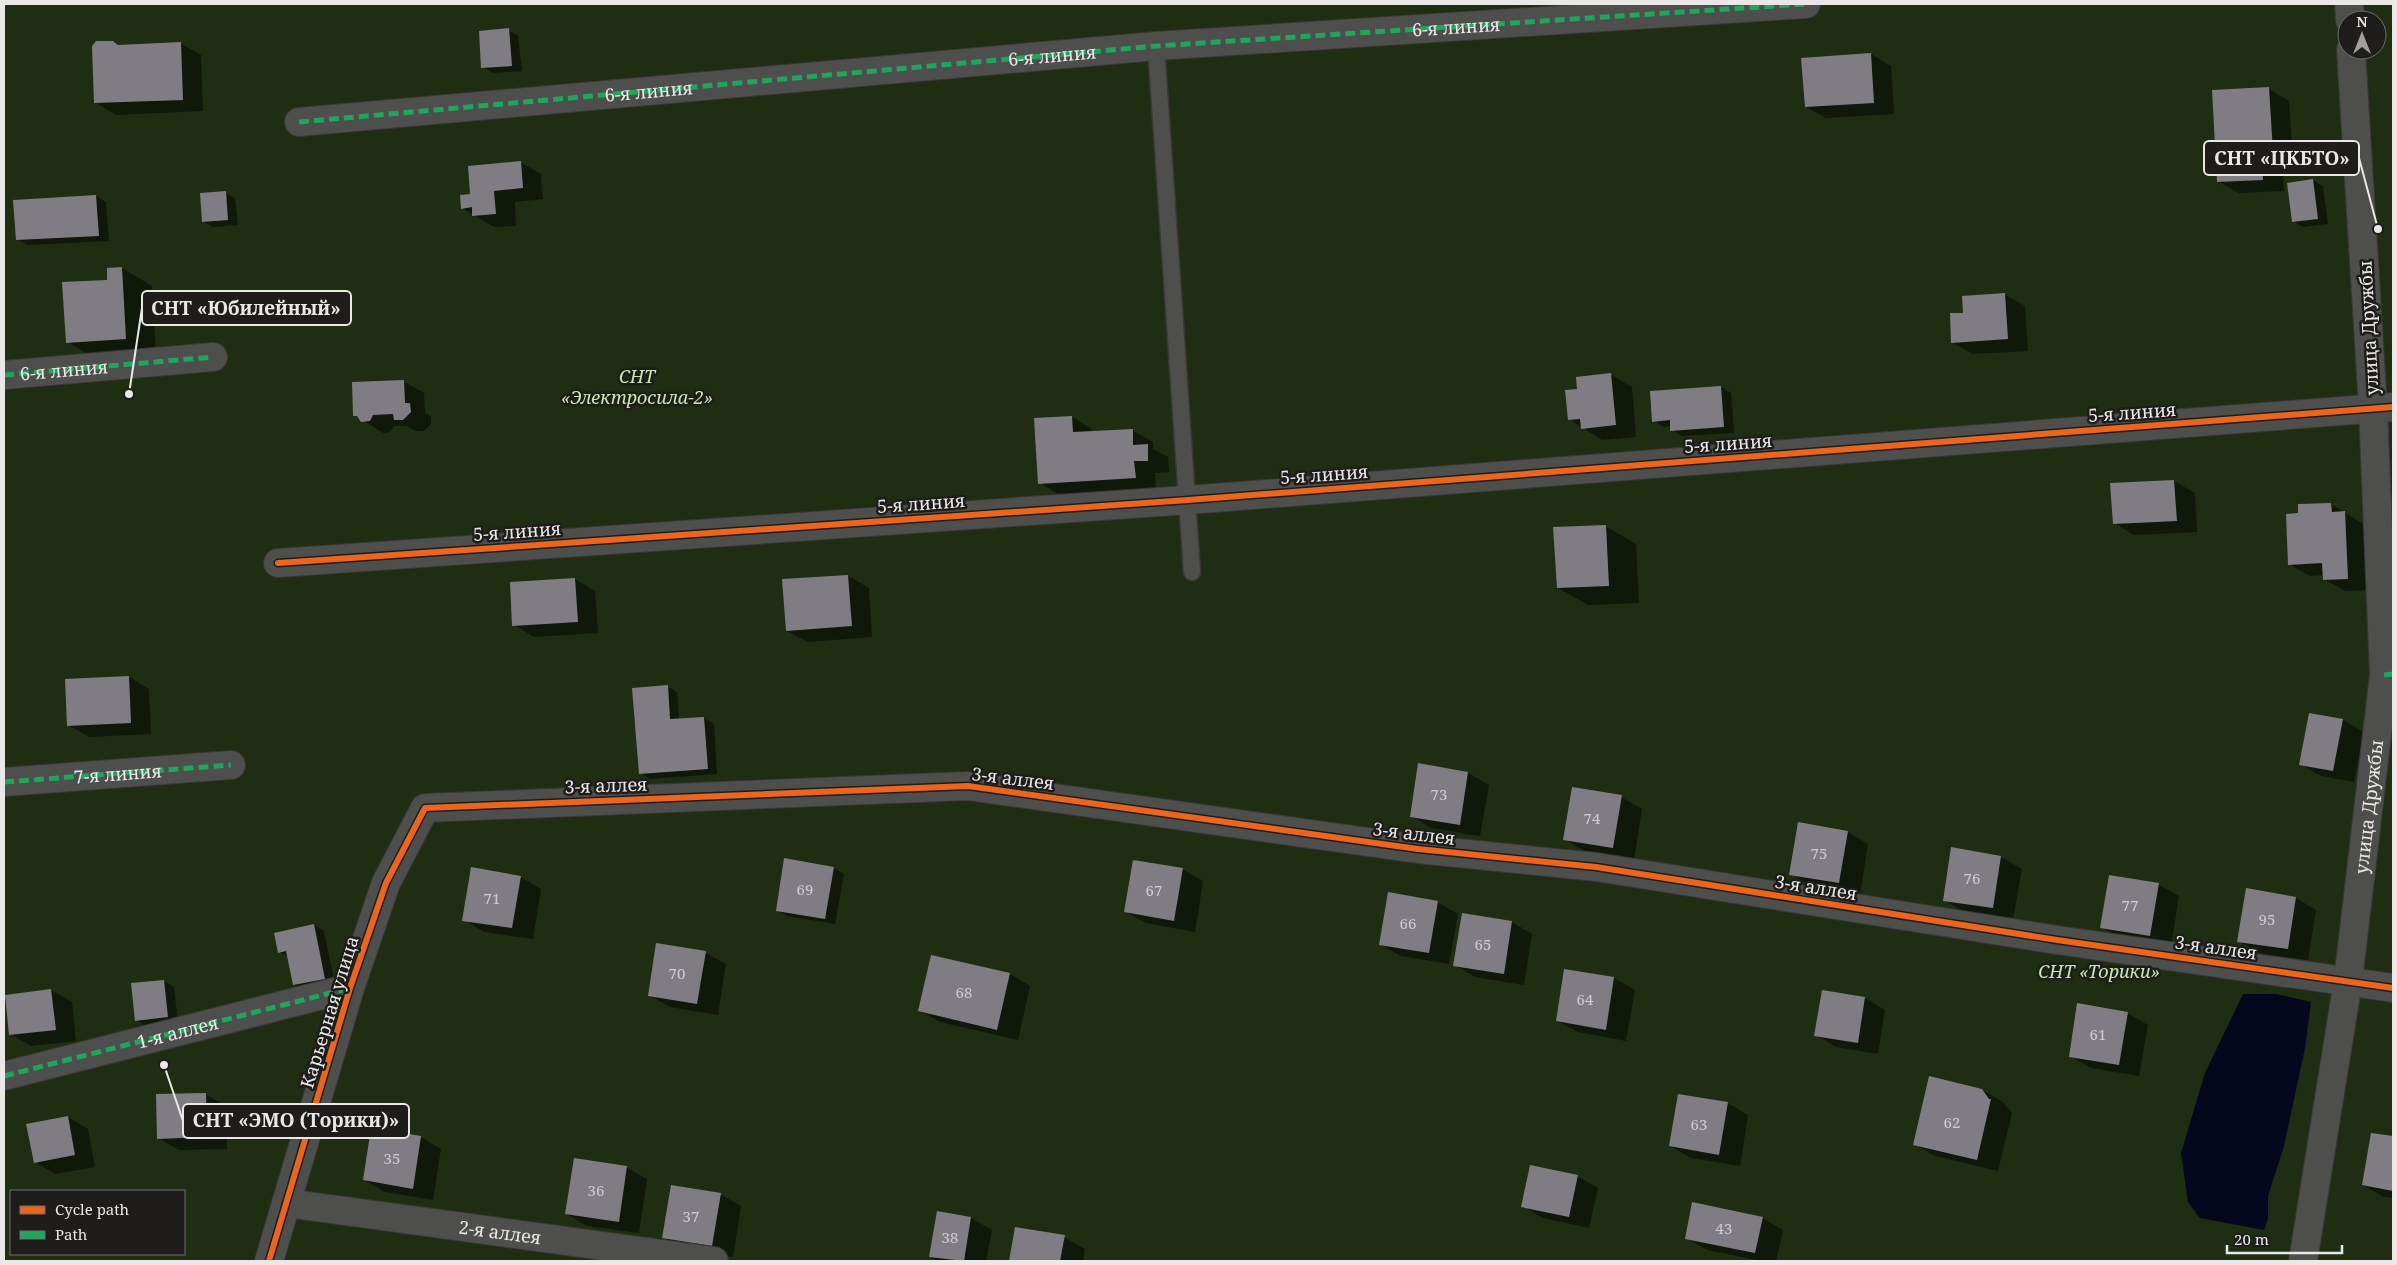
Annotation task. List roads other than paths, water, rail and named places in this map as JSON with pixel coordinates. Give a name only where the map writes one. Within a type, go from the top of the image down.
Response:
[{"type":"street","name":"6-я линия","points":[[299,122],[1156,46],[1806,4]]},
{"type":"street","name":"улица Дружбы","points":[[2302,1261],[2348,981],[2388,674],[2383,407],[2352,60]]},
{"type":"street","name":"6-я линия","points":[[4,375],[213,357]]},
{"type":"street","name":"5-я линия","points":[[278,563],[1188,500],[2383,407]]},
{"type":"street","name":"7-я линия","points":[[4,782],[230,765]]},
{"type":"street","name":"3-я аллея","points":[[425,808],[968,786],[1418,849],[1596,867],[2057,940],[2393,988]]},
{"type":"street","name":"Карьерная улица","points":[[269,1261],[350,988],[386,883],[425,808]]},
{"type":"street","name":"1-я аллея","points":[[4,1076],[350,988]]},
{"type":"street","name":"2-я аллея","points":[[286,1203],[714,1261]]},
{"type":"lane","points":[[1156,46],[1192,572]]},
{"type":"water","points":[[2243,994],[2276,994],[2311,1002],[2305,1048],[2284,1146],[2268,1196],[2268,1219],[2264,1230],[2200,1218],[2188,1202],[2181,1153],[2205,1073]]},
{"type":"place","name":"СНТ «ЦКБТО»","points":[[2378,229]]},
{"type":"place","name":"СНТ «Юбилейный»","points":[[129,394]]},
{"type":"place","name":"СНТ «ЭМО (Торики)»","points":[[164,1065]]},
{"type":"park label","name":"СНТ «Электросила-2»","points":[[637,386]]},
{"type":"park label","name":"СНТ «Торики»","points":[[2099,971]]}]
